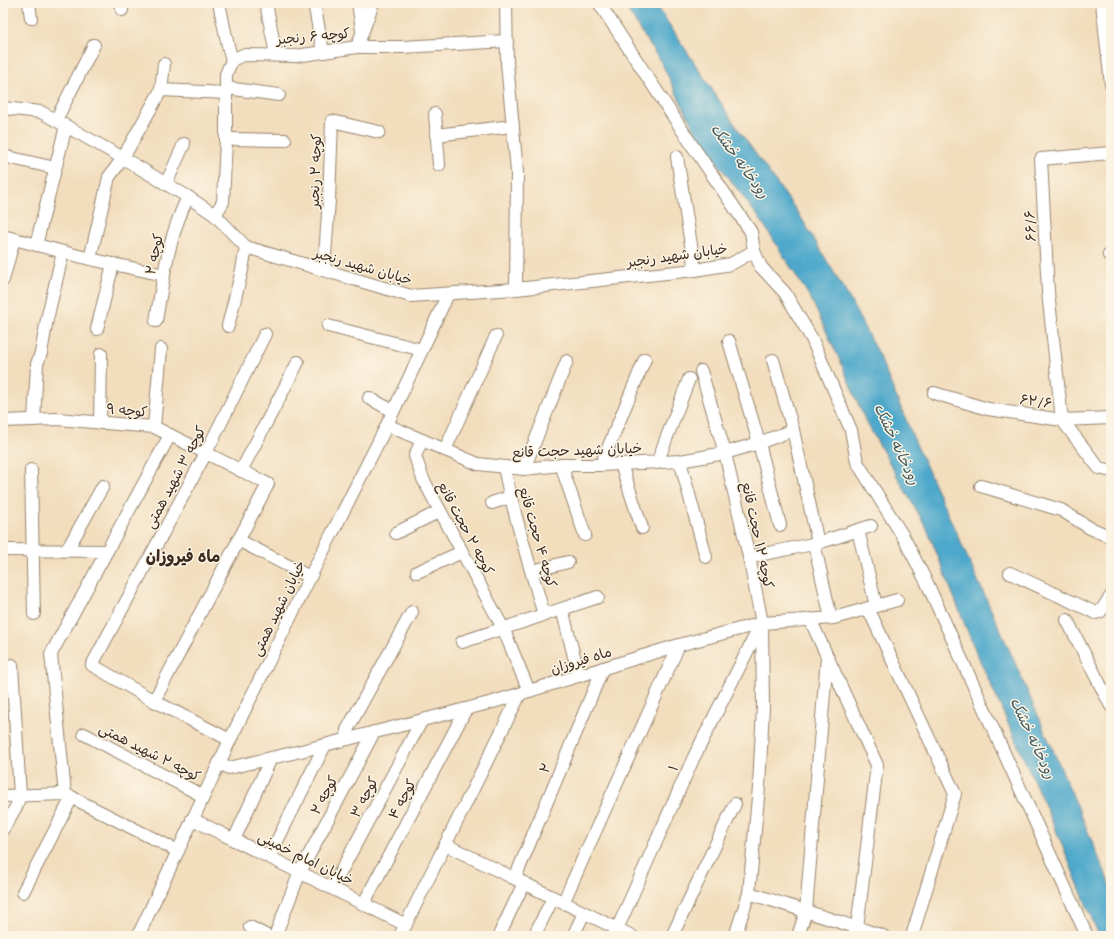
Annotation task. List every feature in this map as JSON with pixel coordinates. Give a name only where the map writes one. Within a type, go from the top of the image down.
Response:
[{"type":"street","points":[[28,3],[31,18]]},
{"type":"street","points":[[215,214],[223,202],[226,139],[226,74],[232,60],[219,3]]},
{"type":"street","points":[[266,3],[276,56]]},
{"type":"street","points":[[314,3],[323,52]]},
{"type":"street","points":[[358,3],[362,32]]},
{"type":"street","points":[[357,47],[373,3]]},
{"type":"street","points":[[506,3],[507,63],[517,172],[516,289]]},
{"type":"street","points":[[599,3],[751,232],[754,251],[761,267],[785,293],[812,339],[851,430],[857,462],[904,538],[927,583],[1087,936]]},
{"type":"street","points":[[1102,3],[1111,84]]},
{"type":"street","name":"کوچه ۶ رنجبر","points":[[232,60],[243,55],[296,56],[357,47],[403,47],[507,42]]},
{"type":"street","points":[[36,245],[55,168],[61,123],[94,45]]},
{"type":"street","points":[[90,259],[109,177],[123,158],[161,90],[164,64]]},
{"type":"street","points":[[161,90],[226,91],[279,95]]},
{"type":"street","points":[[3,108],[41,112],[123,158],[215,214],[246,247],[242,270],[228,326]]},
{"type":"street","points":[[435,114],[438,165]]},
{"type":"street","name":"کوچه ۲ رنجبر","points":[[324,270],[329,200],[332,121],[379,132]]},
{"type":"street","points":[[436,135],[512,126]]},
{"type":"street","points":[[226,139],[285,140]]},
{"type":"street","points":[[166,184],[184,144]]},
{"type":"street","name":"۶۶/۶","points":[[1062,420],[1048,292],[1041,159],[1111,153]]},
{"type":"street","points":[[3,156],[55,168]]},
{"type":"street","points":[[677,157],[695,270]]},
{"type":"street","name":"کوچه ۲","points":[[156,321],[172,240],[181,211],[188,197]]},
{"type":"street","points":[[3,280],[8,237],[90,259],[164,275]]},
{"type":"street","name":"خیابان شهید رنجبر","points":[[246,247],[411,296],[516,289],[695,270],[731,264],[754,251]]},
{"type":"street","points":[[34,420],[37,364],[41,353],[63,252]]},
{"type":"street","points":[[97,329],[113,264]]},
{"type":"street","name":"خیابان شهید همتی","points":[[138,936],[230,740],[387,425],[448,294]]},
{"type":"street","points":[[328,326],[422,350]]},
{"type":"street","name":"کوچه ۳ شهید همتی","points":[[230,740],[154,701],[92,665],[206,453],[265,334]]},
{"type":"street","points":[[445,450],[496,336]]},
{"type":"street","points":[[730,341],[780,526]]},
{"type":"street","points":[[154,427],[160,349]]},
{"type":"street","points":[[100,423],[101,354]]},
{"type":"street","points":[[601,465],[645,359]]},
{"type":"street","points":[[773,360],[793,430],[831,618]]},
{"type":"street","points":[[524,468],[567,361]]},
{"type":"street","points":[[241,471],[298,362]]},
{"type":"street","name":"کوچه ۱۲ حجت قانع","points":[[701,371],[725,453],[762,623],[763,707],[759,787],[749,893],[734,936]]},
{"type":"street","points":[[657,462],[689,379]]},
{"type":"street","name":"۶۲/۶","points":[[934,393],[988,409],[1062,420],[1098,468],[1111,471]]},
{"type":"street","points":[[369,398],[393,411]]},
{"type":"street","points":[[1062,420],[1111,418]]},
{"type":"street","name":"کوچه ۹","points":[[3,421],[57,419],[154,427],[268,484],[154,701]]},
{"type":"street","name":"خیابان شهید حجت قانع","points":[[387,425],[478,464],[524,468],[561,465],[601,465],[680,461],[725,453],[759,444],[793,430]]},
{"type":"street","points":[[23,892],[68,795],[51,654],[170,435]]},
{"type":"street","name":"کوچه ۲ حجت قانع","points":[[422,440],[415,456],[423,479],[503,628],[525,693]]},
{"type":"street","points":[[680,461],[706,557]]},
{"type":"street","points":[[621,464],[642,528]]},
{"type":"street","points":[[561,465],[585,535]]},
{"type":"street","name":"کوچه ۴ حجت قانع","points":[[504,467],[510,497],[544,615]]},
{"type":"street","points":[[31,470],[34,614]]},
{"type":"street","points":[[67,550],[103,486]]},
{"type":"street","points":[[981,486],[1061,510],[1090,528],[1111,537]]},
{"type":"street","points":[[492,503],[510,497]]},
{"type":"street","points":[[396,533],[440,511]]},
{"type":"street","points":[[748,557],[816,543],[871,526]]},
{"type":"street","points":[[858,530],[872,607],[955,794],[912,936]]},
{"type":"street","points":[[238,540],[310,577]]},
{"type":"street","points":[[3,550],[107,551]]},
{"type":"street","points":[[417,572],[462,552]]},
{"type":"street","points":[[532,571],[568,562]]},
{"type":"street","points":[[1010,573],[1096,613],[1100,612],[1111,596]]},
{"type":"street","points":[[462,642],[598,597]]},
{"type":"street","name":"ماه فیروزان","points":[[219,763],[229,768],[466,709],[525,693],[679,645],[762,623],[831,618],[897,600]]},
{"type":"street","points":[[562,609],[579,676]]},
{"type":"street","points":[[348,739],[346,730],[412,612]]},
{"type":"street","points":[[810,619],[877,765],[856,932]]},
{"type":"street","points":[[1067,620],[1111,706]]},
{"type":"street","name":"۱","points":[[616,932],[693,759],[762,623]]},
{"type":"street","points":[[534,936],[558,900],[679,645]]},
{"type":"street","points":[[798,936],[806,911],[827,656]]},
{"type":"street","points":[[3,829],[16,807],[20,795],[12,665]]},
{"type":"street","name":"۲","points":[[501,931],[519,881],[603,668]]},
{"type":"street","points":[[403,931],[446,844],[525,693]]},
{"type":"street","name":"کوچه ۴","points":[[364,903],[466,709]]},
{"type":"street","name":"کوچه ۳","points":[[332,888],[422,720]]},
{"type":"street","name":"کوچه ۲","points":[[275,936],[300,872],[374,732]]},
{"type":"street","name":"کوچه ۲ شهید همتی","points":[[84,734],[203,796]]},
{"type":"street","points":[[269,857],[325,745]]},
{"type":"street","points":[[234,840],[271,758]]},
{"type":"street","points":[[3,796],[68,795],[178,851]]},
{"type":"street","points":[[672,936],[735,804]]},
{"type":"street","name":"خیابان امام خمینی","points":[[192,819],[364,903],[403,931]]},
{"type":"street","points":[[446,844],[584,913],[616,932],[632,936]]},
{"type":"street","points":[[749,893],[806,911],[856,932],[883,936]]},
{"type":"street","points":[[573,936],[584,913]]},
{"type":"street","points":[[250,927],[267,936]]},
{"type":"water","name":"رودخانه خشک","points":[[623,3],[655,3],[740,132],[799,214],[847,294],[880,358],[917,446],[1013,658],[1111,887],[1111,936],[1099,936],[1058,835],[973,645],[927,529],[865,420],[841,363],[811,299],[762,222],[698,137],[662,64]]},
{"type":"district","name":"ماه فیروزان","points":[[183,556]]}]
